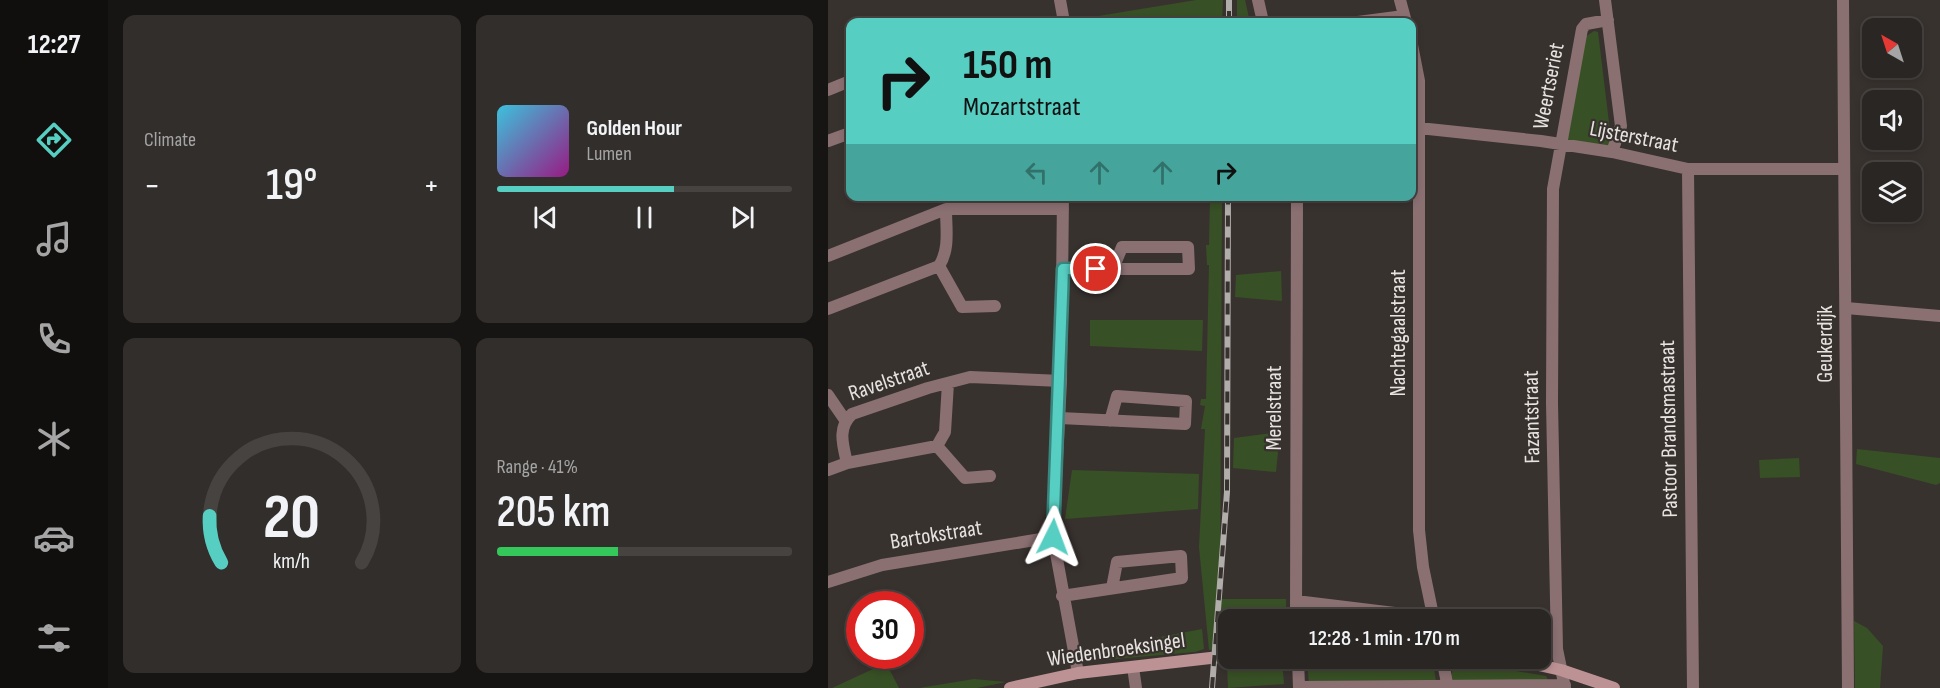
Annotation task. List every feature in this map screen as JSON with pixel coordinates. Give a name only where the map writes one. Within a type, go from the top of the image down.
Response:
[{"type":"street","points":[[1060,0],[1063,18]]},
{"type":"street","points":[[1258,0],[1262,18]]},
{"type":"street","points":[[1401,0],[1405,18]]},
{"type":"street","points":[[1605,0],[1621,126],[1612,152]]},
{"type":"street","name":"Geukerdijk","points":[[1844,0],[1842,169],[1846,308],[1848,688]]},
{"type":"street","name":"Weertseriet","points":[[1559,145],[1581,28],[1586,24],[1608,20]]},
{"type":"street","name":"Nachtegaalstraat","points":[[1416,66],[1419,81],[1416,132],[1419,530],[1423,567],[1432,609]]},
{"type":"street","points":[[828,90],[846,83]]},
{"type":"street","name":"Lijsterstraat","points":[[1416,132],[1541,141],[1612,152],[1688,169],[1842,169]]},
{"type":"street","points":[[828,141],[846,134]]},
{"type":"street","name":"Fazantstraat","points":[[1559,145],[1553,189],[1552,403],[1557,649],[1565,687]]},
{"type":"street","name":"Pastoor Brandsmastraat","points":[[1688,169],[1694,688]]},
{"type":"street","name":"Merelstraat","points":[[1296,609],[1297,201]]},
{"type":"street","points":[[828,256],[946,209],[1063,203],[1060,418],[1053,537],[1062,596],[1078,673]]},
{"type":"street","points":[[828,309],[939,266],[947,243],[946,209]]},
{"type":"street","points":[[1063,269],[1113,269],[1189,269],[1188,247],[1122,247],[1113,269]]},
{"type":"street","points":[[939,266],[962,307],[995,306]]},
{"type":"street","points":[[1846,308],[1940,316]]},
{"type":"street","name":"Ravelstraat","points":[[847,463],[842,432],[845,420],[852,414],[970,377],[1061,381]]},
{"type":"street","name":"Ravelstraat","points":[[937,446],[945,432],[948,383]]},
{"type":"street","name":"Ravelstraat","points":[[828,395],[845,420]]},
{"type":"street","points":[[1060,418],[1110,421],[1185,424],[1186,401],[1117,396],[1110,421]]},
{"type":"street","points":[[828,470],[847,463],[937,446],[965,478],[990,476]]},
{"type":"street","name":"Bartokstraat","points":[[828,582],[882,565],[1053,537]]},
{"type":"street","points":[[1062,596],[1182,578],[1181,556],[1117,562],[1112,588]]},
{"type":"street","points":[[1296,601],[1357,609]]},
{"type":"street","points":[[1551,647],[1557,649]]},
{"type":"street","name":"Wiedenbroeksingel","points":[[1010,688],[1078,673],[1218,657]]},
{"type":"street","points":[[1133,667],[1136,688]]},
{"type":"street","points":[[1551,668],[1614,688]]},
{"type":"street","points":[[1298,669],[1299,688],[1565,687]]},
{"type":"street","points":[[1444,669],[1448,686]]},
{"type":"green space","points":[[1196,0],[1223,0],[1222,18],[1086,18]]},
{"type":"green space","points":[[1237,0],[1245,0],[1249,18],[1237,18]]},
{"type":"green space","points":[[1594,31],[1598,32],[1612,147],[1567,141],[1585,37]]},
{"type":"green space","points":[[1210,201],[1222,201],[1220,599],[1286,599],[1286,609],[1218,609],[1218,649],[1209,650],[1199,547],[1205,429],[1201,429],[1205,406],[1200,405],[1201,399],[1206,399],[1209,265],[1207,265],[1206,245],[1209,245]]},
{"type":"green space","points":[[1281,271],[1282,301],[1235,297],[1236,275]]},
{"type":"green space","points":[[1090,320],[1203,320],[1202,351],[1090,346]]},
{"type":"green space","points":[[1280,432],[1276,472],[1233,468],[1234,438]]},
{"type":"green space","points":[[1857,449],[1940,458],[1940,483],[1936,485],[1856,464]]},
{"type":"green space","points":[[1799,458],[1800,477],[1760,478],[1759,460]]},
{"type":"green space","points":[[1072,470],[1199,474],[1198,509],[1065,519]]},
{"type":"green space","points":[[1854,621],[1867,628],[1883,646],[1880,688],[1855,688]]},
{"type":"green space","points":[[1202,629],[1204,649],[1195,652],[1093,661],[1097,649]]},
{"type":"green space","points":[[873,669],[889,669],[899,688],[832,688]]},
{"type":"green space","points":[[1227,669],[1283,669],[1284,684],[1228,688]]},
{"type":"green space","points":[[1308,669],[1434,669],[1436,682],[1309,684]]},
{"type":"green space","points":[[1453,669],[1504,669],[1546,676],[1548,680],[1454,681],[1451,676]]},
{"type":"green space","points":[[974,679],[1006,682],[977,688],[919,688]]},
{"type":"railway","points":[[1229,0],[1229,18]]},
{"type":"railway","points":[[1212,688],[1227,492],[1228,201]]},
{"type":"route","points":[[1053,537],[1060,418],[1063,269],[1096,269]]}]
